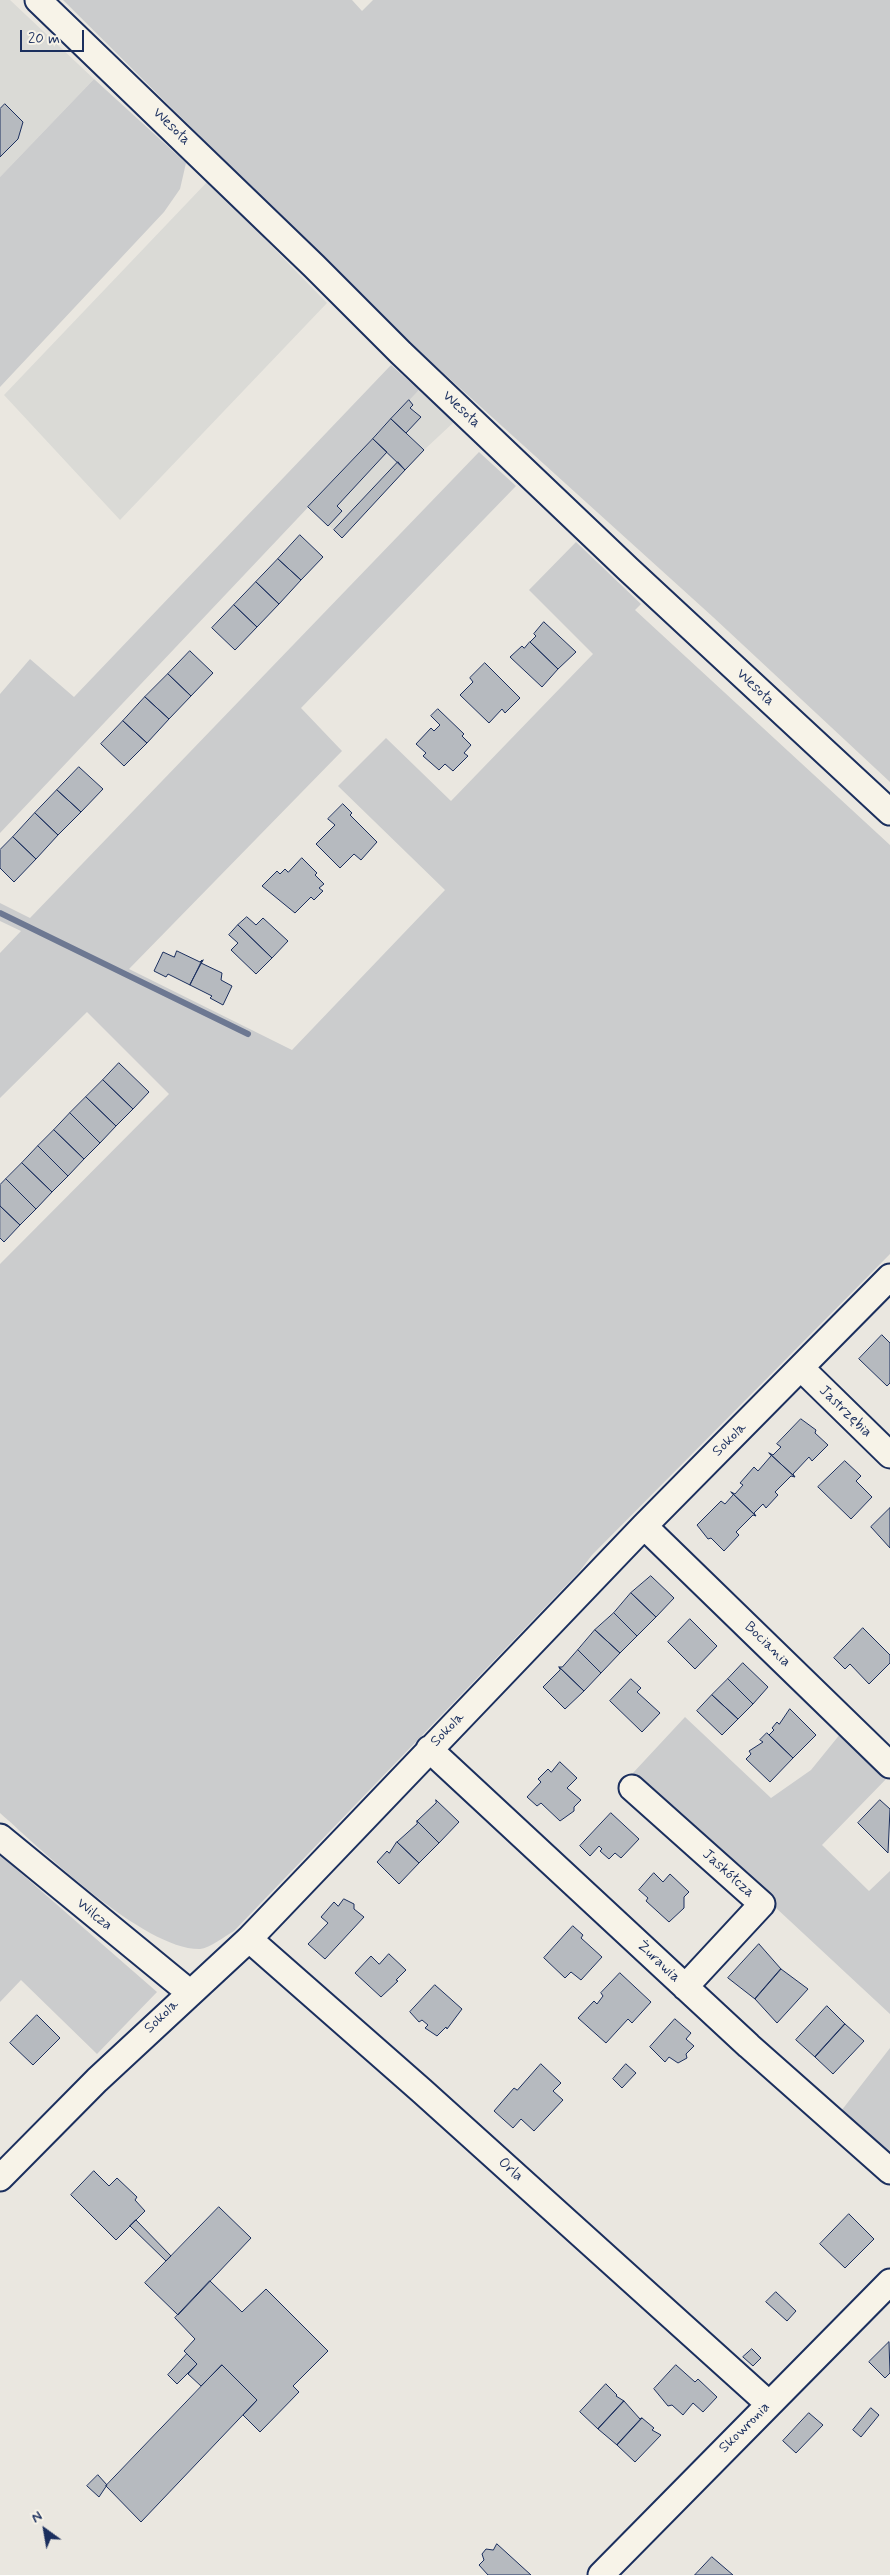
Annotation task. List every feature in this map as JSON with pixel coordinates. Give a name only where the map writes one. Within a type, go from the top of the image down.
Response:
[{"type":"street","name":"Wesoła","points":[[38,0],[307,259],[401,353],[664,603],[890,812]]},
{"type":"street","name":"Sokola","points":[[0,2178],[97,2080],[249,1938],[644,1526],[890,1276]]},
{"type":"street","name":"Jastrzębia","points":[[801,1368],[890,1455]]},
{"type":"street","name":"Bociania","points":[[644,1526],[890,1765]]},
{"type":"street","name":"Żurawia","points":[[429,1750],[685,1987],[890,2171]]},
{"type":"street","name":"Jaskółcza","points":[[632,1788],[762,1904],[685,1987]]},
{"type":"street","name":"Wilcza","points":[[1,1842],[189,1992]]},
{"type":"street","name":"Orla","points":[[249,1938],[422,2091],[769,2404]]},
{"type":"street","name":"Skowronia","points":[[601,2575],[890,2282]]},
{"type":"shaded area","points":[[0,0],[10,0],[94,79],[0,177]]},
{"type":"shaded area","points":[[63,0],[352,0],[362,11],[373,0],[890,0],[890,782],[713,617],[387,322]]},
{"type":"shaded area","points":[[94,79],[186,163],[180,189],[164,212],[0,387],[0,177]]},
{"type":"shaded area","points":[[208,181],[327,303],[120,520],[4,395]]},
{"type":"shaded area","points":[[391,365],[419,390],[0,833],[0,694],[30,659],[74,697]]},
{"type":"shaded area","points":[[419,390],[454,422],[424,450],[342,538],[308,507]]},
{"type":"shaded area","points":[[479,452],[516,486],[301,708],[342,751],[129,969],[292,1050],[445,890],[338,786],[386,738],[451,801],[593,654],[529,590],[576,542],[641,604],[635,610],[890,845],[890,1254],[592,1555],[579,1572],[234,1931],[213,1944],[200,1949],[177,1945],[151,1933],[123,1916],[67,1873],[0,1813],[0,1264],[169,1094],[87,1012],[0,1098],[0,953],[21,931],[0,921],[0,903],[30,918]]},
{"type":"shaded area","points":[[685,1717],[771,1798],[811,1770],[841,1733],[888,1777],[822,1845],[869,1891],[890,1871],[890,2014],[632,1774]]},
{"type":"shaded area","points":[[0,1855],[157,1992],[97,2054],[21,1980],[0,2002]]},
{"type":"shaded area","points":[[890,2048],[890,2162],[838,2115]]},
{"type":"building","points":[[5,104],[23,122],[18,139],[0,157],[0,109]]},
{"type":"building","points":[[409,400],[413,405],[410,408],[421,417],[406,433],[391,419]]},
{"type":"building","points":[[391,419],[424,450],[405,470],[373,439]]},
{"type":"building","points":[[373,439],[387,452],[337,506],[342,511],[328,526],[308,507]]},
{"type":"building","points":[[398,462],[405,470],[342,538],[334,530]]},
{"type":"building","points":[[300,535],[323,557],[301,580],[278,559]]},
{"type":"building","points":[[278,559],[301,580],[279,604],[256,582]]},
{"type":"building","points":[[256,582],[279,604],[257,627],[234,605]]},
{"type":"building","points":[[234,605],[257,627],[235,650],[212,628]]},
{"type":"building","points":[[544,622],[576,652],[558,669],[530,642]]},
{"type":"building","points":[[530,642],[558,669],[542,687],[510,657],[522,646],[524,648]]},
{"type":"building","points":[[190,651],[213,673],[191,696],[168,674]]},
{"type":"building","points":[[485,663],[520,698],[505,713],[502,709],[489,723],[460,695],[473,682],[470,678]]},
{"type":"building","points":[[168,674],[191,696],[169,719],[145,697]]},
{"type":"building","points":[[145,697],[169,719],[147,743],[123,721]]},
{"type":"building","points":[[438,709],[464,734],[462,736],[471,745],[464,753],[468,756],[453,771],[445,764],[439,770],[423,756],[426,753],[416,744],[431,728],[434,731],[440,725],[431,716]]},
{"type":"building","points":[[123,721],[147,743],[124,766],[101,744]]},
{"type":"building","points":[[79,767],[103,789],[81,812],[57,790]]},
{"type":"building","points":[[57,790],[81,812],[58,835],[35,813]]},
{"type":"building","points":[[343,804],[352,813],[350,815],[377,842],[361,860],[354,854],[340,868],[316,844],[335,825],[328,819]]},
{"type":"building","points":[[35,813],[58,835],[36,859],[13,837]]},
{"type":"building","points":[[13,837],[36,859],[14,882],[0,868],[0,850]]},
{"type":"building","points":[[302,858],[317,873],[315,875],[324,884],[319,888],[323,891],[314,900],[311,897],[295,913],[262,886],[277,871],[280,874],[285,869],[288,872]]},
{"type":"building","points":[[247,917],[256,925],[263,918],[288,941],[272,958],[238,925]]},
{"type":"building","points":[[238,925],[272,958],[256,974],[231,950],[238,943],[229,935]]},
{"type":"building","points":[[177,951],[200,962],[202,960],[190,985],[168,974],[166,977],[154,971],[163,952],[174,957]]},
{"type":"building","points":[[201,963],[222,973],[221,980],[232,986],[223,1005],[210,998],[212,996],[190,985]]},
{"type":"building","points":[[119,1063],[149,1092],[133,1109],[103,1080]]},
{"type":"building","points":[[103,1080],[133,1109],[116,1126],[86,1097]]},
{"type":"building","points":[[86,1097],[116,1126],[100,1143],[70,1113]]},
{"type":"building","points":[[70,1113],[100,1143],[84,1159],[54,1130]]},
{"type":"building","points":[[54,1130],[84,1159],[68,1176],[38,1146]]},
{"type":"building","points":[[38,1146],[68,1176],[52,1192],[22,1163]]},
{"type":"building","points":[[22,1163],[52,1192],[36,1209],[6,1179]]},
{"type":"building","points":[[6,1179],[36,1209],[20,1225],[0,1206],[0,1185]]},
{"type":"building","points":[[0,1206],[20,1225],[4,1242],[0,1238]]},
{"type":"building","points":[[882,1335],[890,1343],[890,1383],[887,1386],[859,1359]]},
{"type":"building","points":[[801,1419],[816,1430],[815,1433],[828,1445],[812,1461],[809,1457],[793,1474],[795,1477],[769,1453],[773,1455],[781,1447],[777,1444]]},
{"type":"building","points":[[769,1453],[795,1477],[791,1476],[775,1492],[778,1495],[766,1508],[763,1504],[754,1513],[756,1516],[731,1492],[735,1494],[743,1485],[740,1483],[754,1467],[758,1471],[771,1456]]},
{"type":"building","points":[[845,1461],[861,1476],[856,1481],[872,1497],[851,1519],[818,1487]]},
{"type":"building","points":[[731,1492],[756,1516],[753,1515],[736,1532],[739,1535],[724,1551],[711,1538],[708,1539],[697,1525],[721,1501],[725,1504],[733,1495]]},
{"type":"building","points":[[890,1508],[890,1548],[871,1527]]},
{"type":"building","points":[[651,1576],[674,1598],[656,1617],[631,1593]]},
{"type":"building","points":[[631,1593],[656,1617],[637,1636],[614,1613]]},
{"type":"building","points":[[614,1613],[637,1636],[620,1653],[595,1630]]},
{"type":"building","points":[[690,1619],[717,1646],[695,1669],[668,1642]]},
{"type":"building","points":[[863,1628],[890,1655],[890,1663],[869,1684],[850,1664],[845,1669],[834,1658]]},
{"type":"building","points":[[595,1630],[620,1653],[601,1673],[578,1650]]},
{"type":"building","points":[[578,1650],[601,1673],[584,1691],[559,1667],[562,1667]]},
{"type":"building","points":[[743,1663],[768,1687],[753,1704],[728,1679]]},
{"type":"building","points":[[559,1667],[584,1691],[565,1709],[543,1687],[560,1670]]},
{"type":"building","points":[[631,1679],[641,1688],[637,1692],[660,1713],[642,1732],[610,1701]]},
{"type":"building","points":[[728,1679],[753,1704],[738,1719],[712,1695]]},
{"type":"building","points":[[712,1695],[738,1719],[722,1735],[697,1711]]},
{"type":"building","points":[[790,1709],[816,1735],[793,1758],[769,1735],[774,1730],[772,1728],[777,1722],[779,1724]]},
{"type":"building","points":[[767,1733],[793,1758],[770,1782],[746,1759],[751,1754],[749,1751],[763,1742],[760,1740]]},
{"type":"building","points":[[560,1762],[577,1778],[567,1788],[581,1800],[574,1807],[574,1811],[560,1821],[541,1803],[537,1806],[527,1797],[541,1782],[538,1779],[548,1769],[551,1772]]},
{"type":"building","points":[[436,1800],[459,1822],[439,1843],[417,1821],[436,1803]]},
{"type":"building","points":[[880,1800],[890,1809],[888,1853],[858,1823]]},
{"type":"building","points":[[611,1813],[639,1839],[621,1858],[615,1853],[609,1859],[600,1851],[602,1849],[599,1846],[590,1856],[580,1846]]},
{"type":"building","points":[[417,1821],[439,1843],[419,1863],[397,1842],[417,1824]]},
{"type":"building","points":[[397,1842],[419,1863],[399,1884],[377,1862],[387,1851],[389,1853]]},
{"type":"building","points":[[654,1873],[663,1882],[670,1874],[689,1892],[684,1897],[684,1908],[669,1922],[646,1901],[648,1898],[639,1890]]},
{"type":"building","points":[[344,1899],[354,1904],[354,1909],[364,1917],[325,1959],[308,1944],[328,1923],[321,1917],[334,1902],[338,1906]]},
{"type":"building","points":[[573,1926],[583,1935],[581,1938],[602,1957],[581,1980],[571,1972],[565,1978],[544,1958]]},
{"type":"building","points":[[759,1944],[781,1969],[755,1999],[728,1978]]},
{"type":"building","points":[[389,1954],[406,1970],[396,1980],[398,1981],[381,1997],[355,1973],[371,1956],[379,1964]]},
{"type":"building","points":[[781,1969],[808,1989],[777,2023],[755,1999]]},
{"type":"building","points":[[620,1973],[651,2002],[632,2023],[628,2019],[606,2043],[578,2018],[594,2001],[597,2004],[603,1996],[601,1993]]},
{"type":"building","points":[[435,1985],[462,2009],[447,2029],[446,2027],[437,2036],[425,2028],[428,2025],[422,2020],[419,2022],[410,2012]]},
{"type":"building","points":[[827,2006],[845,2024],[815,2057],[796,2040]]},
{"type":"building","points":[[37,2015],[60,2038],[33,2065],[10,2043]]},
{"type":"building","points":[[675,2019],[691,2033],[686,2039],[694,2046],[686,2054],[687,2058],[678,2063],[669,2057],[665,2062],[650,2047]]},
{"type":"building","points":[[845,2024],[864,2041],[833,2074],[815,2057]]},
{"type":"building","points":[[541,2064],[561,2083],[553,2091],[563,2100],[534,2131],[521,2119],[513,2128],[494,2111],[514,2088],[517,2090]]},
{"type":"building","points":[[626,2064],[636,2073],[622,2088],[613,2079]]},
{"type":"building","points":[[94,2171],[109,2186],[117,2178],[137,2197],[135,2200],[145,2211],[116,2240],[71,2195]]},
{"type":"building","points":[[219,2207],[251,2238],[178,2315],[145,2283]]},
{"type":"building","points":[[849,2214],[874,2239],[845,2268],[820,2244]]},
{"type":"building","points":[[136,2220],[171,2256],[166,2261],[130,2226]]},
{"type":"building","points":[[210,2281],[242,2312],[266,2289],[328,2351],[293,2386],[299,2392],[260,2432],[243,2415],[257,2400],[222,2365],[201,2386],[188,2374],[197,2364],[184,2351],[195,2339],[175,2318]]},
{"type":"building","points":[[776,2292],[796,2311],[787,2321],[766,2302]]},
{"type":"building","points":[[889,2342],[890,2373],[885,2378],[869,2362]]},
{"type":"building","points":[[752,2349],[761,2358],[753,2366],[743,2357]]},
{"type":"building","points":[[187,2354],[197,2364],[177,2384],[168,2375]]},
{"type":"building","points":[[222,2365],[257,2400],[141,2522],[106,2486]]},
{"type":"building","points":[[676,2365],[695,2382],[698,2379],[717,2397],[703,2412],[693,2403],[683,2415],[672,2405],[668,2406],[654,2389]]},
{"type":"building","points":[[606,2384],[616,2396],[624,2401],[598,2429],[580,2412]]},
{"type":"building","points":[[624,2401],[640,2419],[642,2418],[617,2445],[598,2429]]},
{"type":"building","points":[[871,2408],[879,2415],[861,2437],[853,2430]]},
{"type":"building","points":[[809,2413],[823,2425],[796,2453],[783,2441]]},
{"type":"building","points":[[642,2418],[654,2428],[652,2430],[661,2435],[635,2462],[617,2445]]},
{"type":"building","points":[[98,2475],[107,2485],[99,2497],[87,2486]]},
{"type":"building","points":[[497,2544],[531,2575],[488,2575],[479,2565],[484,2560],[482,2554],[486,2549],[493,2550]]},
{"type":"building","points":[[712,2557],[733,2575],[695,2575]]},
{"type":"waterway","points":[[0,913],[248,1034]]}]
